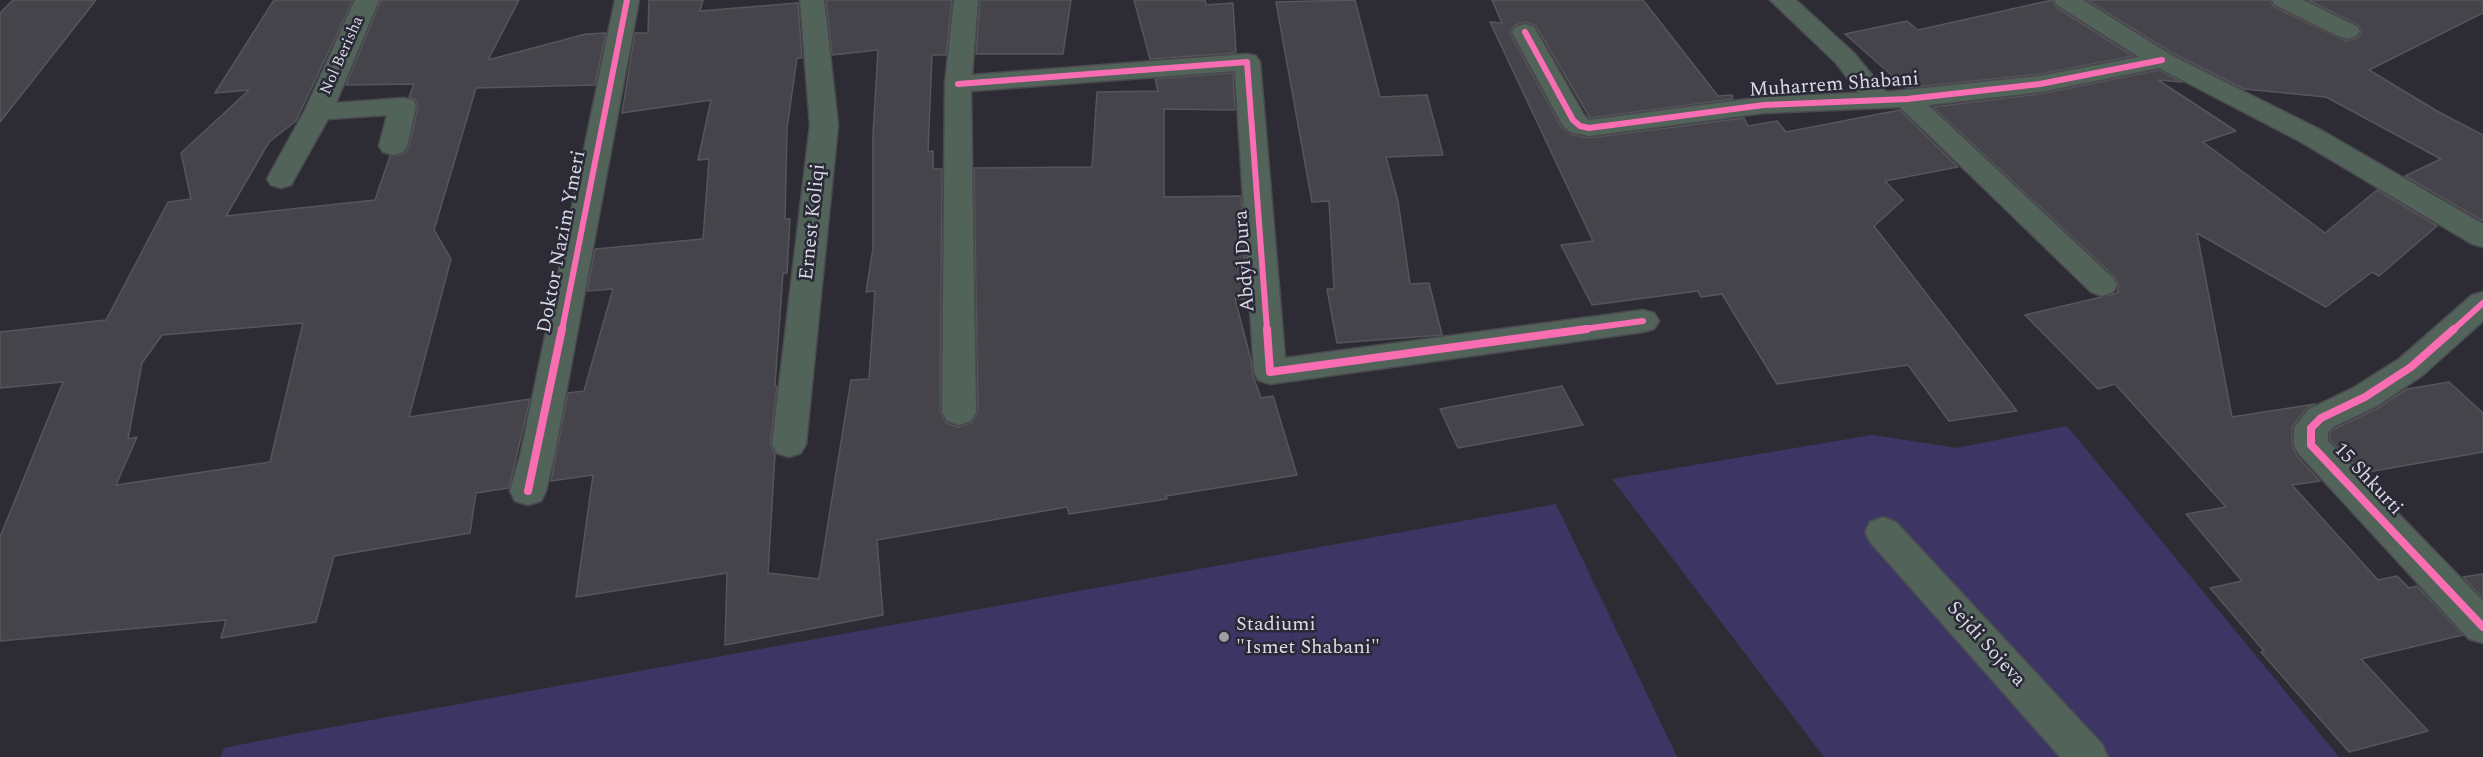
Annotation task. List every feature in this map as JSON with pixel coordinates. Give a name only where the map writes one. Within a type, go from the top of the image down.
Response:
[{"type":"street","name":"Nol Berisha","points":[[281,179],[318,112],[367,0]]},
{"type":"street","name":"Doktor Nazim Ymeri","points":[[528,490],[540,440],[627,0]]},
{"type":"street","name":"Ernest Koliqi","points":[[789,444],[824,125],[812,0]]},
{"type":"street","points":[[959,412],[958,84],[966,0]]},
{"type":"street","name":"Muharrem Shabani","points":[[1782,0],[1845,58],[1878,100]]},
{"type":"street","points":[[2066,0],[2162,60],[2311,136],[2483,237]]},
{"type":"street","points":[[2284,0],[2347,31]]},
{"type":"street","name":"Muharrem Shabani","points":[[1525,32],[1573,120],[1580,126],[1589,128],[1764,105],[1907,99],[2040,84],[2162,60]]},
{"type":"street","name":"Abdyl Dura","points":[[958,84],[1247,62],[1270,372],[1643,321]]},
{"type":"street","name":"Muharrem Shabani","points":[[1907,99],[2102,285]]},
{"type":"street","name":"Nol Berisha","points":[[318,112],[403,106],[393,146]]},
{"type":"street","name":"15 Shkurti","points":[[2483,303],[2411,367],[2365,397],[2321,418],[2311,428],[2312,445],[2483,627]]},
{"type":"street","name":"Sejdi Sojeva","points":[[1883,532],[2087,757]]},
{"type":"shaded area","points":[[2067,426],[2339,757],[1824,757],[1612,479],[1872,435],[1957,448]]},
{"type":"shaded area","name":"Stadiumi \"Ismet Shabani\"","points":[[1556,504],[1677,757],[221,757],[224,748],[300,733]]},
{"type":"building","points":[[13,0],[96,0],[0,122],[0,13]]},
{"type":"building","points":[[274,0],[353,0],[296,121],[269,142],[226,216],[375,200],[390,156],[404,154],[409,147],[418,106],[415,99],[409,97],[414,84],[346,85],[381,0],[519,0],[488,60],[586,34],[606,33],[595,85],[476,88],[434,230],[451,259],[409,417],[530,399],[509,488],[476,493],[470,533],[334,556],[316,622],[221,638],[226,620],[0,641],[0,537],[63,382],[0,388],[0,332],[106,320],[168,202],[191,199],[181,153],[249,90],[215,93]],"holes":[[[303,323],[270,462],[116,485],[137,437],[128,439],[142,363],[162,335]]]},
{"type":"building","points":[[649,0],[703,0],[700,11],[798,3],[802,58],[797,58],[787,128],[785,219],[790,219],[787,273],[783,273],[775,385],[777,387],[770,444],[775,454],[768,573],[819,579],[851,380],[869,379],[875,291],[866,292],[873,248],[873,135],[878,50],[832,55],[826,0],[952,0],[946,55],[932,55],[928,152],[933,151],[933,169],[942,169],[940,412],[946,423],[958,427],[972,423],[978,412],[974,168],[1092,167],[1097,92],[1158,91],[1155,79],[1233,73],[1235,110],[1164,109],[1164,197],[1241,196],[1247,299],[1235,299],[1251,360],[1252,373],[1261,398],[1273,396],[1297,475],[1166,496],[1167,499],[1069,514],[1067,507],[877,540],[883,615],[725,645],[727,573],[576,597],[593,475],[551,481],[568,393],[584,391],[613,289],[587,291],[595,249],[703,239],[709,159],[698,160],[711,100],[622,113],[635,33],[648,33]]},
{"type":"building","points":[[980,0],[1071,0],[1063,54],[976,54]]},
{"type":"building","points":[[1134,0],[1205,0],[1206,5],[1233,3],[1236,53],[1150,59]]},
{"type":"building","points":[[1355,0],[1380,97],[1427,95],[1443,155],[1386,157],[1398,201],[1410,284],[1429,283],[1442,335],[1337,343],[1327,289],[1334,289],[1329,201],[1312,202],[1276,2]]},
{"type":"building","points":[[1492,0],[1643,0],[1718,96],[1732,95],[1733,99],[1590,118],[1536,26],[1526,22],[1515,25],[1510,33],[1561,127],[1570,134],[1589,138],[1744,118],[1748,126],[1777,121],[1786,132],[1900,110],[1958,167],[1885,181],[1903,200],[1874,226],[2017,411],[1949,421],[1908,365],[1777,384],[1722,294],[1701,297],[1698,291],[1592,305],[1561,245],[1593,241],[1490,22],[1502,23]]},
{"type":"building","points":[[2052,0],[2056,7],[2133,56],[2040,74],[1906,88],[1845,34],[1907,21],[1918,30]]},
{"type":"building","points":[[2087,0],[2270,0],[2274,7],[2346,41],[2357,38],[2362,32],[2358,25],[2308,0],[2483,0],[2483,13],[2369,70],[2437,111],[2483,135],[2483,221],[2405,176],[2441,159],[2326,97],[2244,89],[2172,53]]},
{"type":"building","points":[[2159,70],[2182,82],[2158,80],[2236,131],[2203,142],[2325,233],[2377,190],[2437,226],[2379,276],[2372,272],[2326,307],[2197,233],[2232,417],[2315,404],[2307,408],[2292,427],[2292,445],[2297,456],[2320,481],[2292,485],[2378,580],[2397,576],[2409,588],[2417,586],[2463,635],[2361,659],[2428,731],[2349,752],[2261,652],[2264,651],[2210,588],[2242,581],[2186,514],[2226,507],[2115,384],[2098,389],[2025,315],[2119,292],[2115,277],[1933,107],[2040,94]]},
{"type":"building","points":[[2449,382],[2483,413],[2483,452],[2362,473],[2330,440],[2330,433],[2334,429],[2378,408],[2407,389]]},
{"type":"building","points":[[1562,386],[1583,425],[1458,448],[1440,409]]},
{"type":"building","points":[[2483,574],[2483,598],[2463,577]]},
{"type":"cycle path","points":[[528,491],[538,452],[627,0]]},
{"type":"cycle path","points":[[1525,32],[1573,120],[1580,126],[1589,128],[1764,105],[1907,99],[2040,84],[2162,60]]},
{"type":"cycle path","points":[[958,84],[1247,62],[1270,372],[1643,321]]},
{"type":"cycle path","points":[[2483,303],[2411,367],[2365,397],[2321,418],[2311,428],[2311,445],[2483,627]]},
{"type":"place","name":"Stadiumi \"Ismet Shabani\"","points":[[1224,637]]}]
